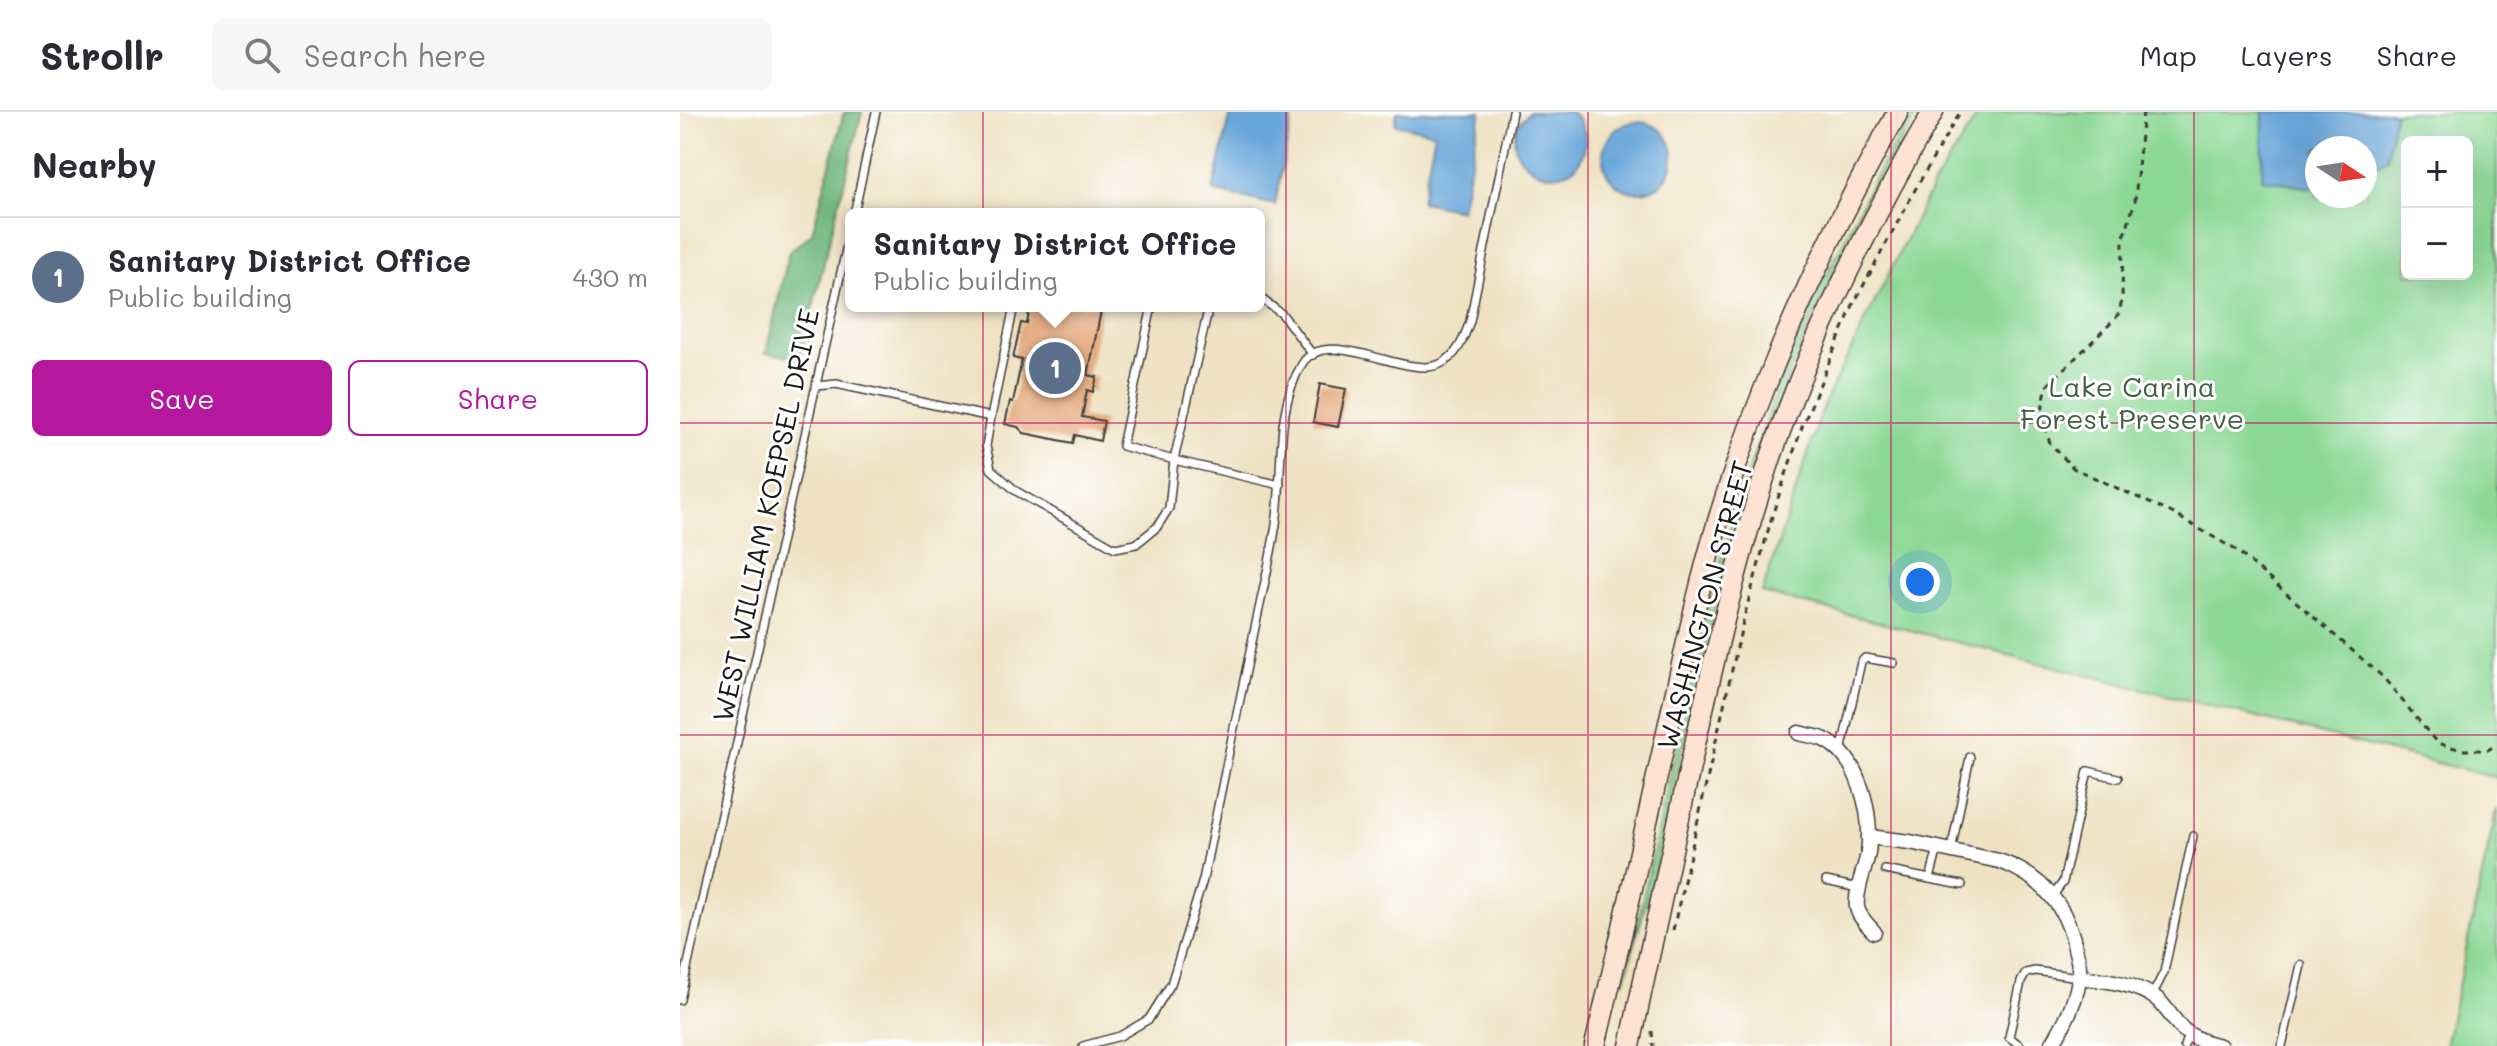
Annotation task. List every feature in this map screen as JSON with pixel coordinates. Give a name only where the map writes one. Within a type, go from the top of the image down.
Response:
[{"type":"main road","name":"WASHINGTON STREET","points":[[1595,1046],[1698,594],[1719,518],[1784,338],[1835,227],[1898,112]]},
{"type":"main road","name":"WASHINGTON STREET","points":[[1630,1046],[1721,627],[1760,491],[1808,360],[1860,243],[1933,112]]},
{"type":"street","points":[[1799,733],[1823,739],[1841,752],[1852,765],[1859,782],[1869,837],[1857,912],[1874,932]]},
{"type":"street","points":[[1869,837],[2012,866],[2038,881],[2060,905],[2073,932],[2079,977],[2060,1031],[2051,1046]]},
{"type":"street","points":[[2079,977],[2130,986],[2152,996],[2167,1009],[2186,1040],[2220,1046]]},
{"type":"lane","points":[[855,208],[876,112]]},
{"type":"lane","points":[[1083,1046],[1120,1036],[1149,1019],[1171,984],[1203,880],[1276,524],[1283,431],[1290,390],[1304,361],[1320,350],[1346,351],[1414,366],[1438,366],[1453,356],[1470,321],[1512,112]]},
{"type":"lane","name":"WEST WILLIAM KOEPSEL DRIVE","points":[[680,1000],[845,255]]},
{"type":"lane","points":[[1265,301],[1282,314],[1313,355]]},
{"type":"lane","points":[[1013,312],[986,446],[991,469],[1016,491],[1115,548],[1136,544],[1157,527],[1169,508],[1174,460],[1208,312]]},
{"type":"lane","points":[[1151,312],[1122,446],[1280,485]]},
{"type":"lane","points":[[817,386],[836,384],[991,417]]},
{"type":"lane","points":[[1841,752],[1861,662],[1865,658],[1894,663]]},
{"type":"lane","points":[[1930,879],[1944,850],[1970,757]]},
{"type":"lane","points":[[2052,897],[2063,882],[2088,771],[2118,778]]},
{"type":"lane","points":[[2152,996],[2164,972],[2193,836]]},
{"type":"lane","points":[[1885,870],[1962,885]]},
{"type":"lane","points":[[1826,881],[1860,888]]},
{"type":"lane","points":[[2282,1046],[2301,965]]},
{"type":"lane","points":[[2021,1046],[2009,1037],[2021,982],[2026,973],[2035,971],[2079,977]]},
{"type":"path","points":[[1673,929],[1744,617],[1773,513],[1802,427],[1853,305],[1960,112]]},
{"type":"path","points":[[2143,112],[2135,201],[2123,240],[2122,301],[2118,315],[2111,323],[2047,386],[2042,419],[2050,443],[2073,468],[2172,513],[2236,550],[2383,677],[2437,743],[2462,750],[2488,750],[2497,744]]},
{"type":"path","points":[[1652,1031],[1653,1046]]},
{"type":"green space","points":[[844,112],[862,112],[800,358],[766,353],[789,252],[812,233]]},
{"type":"green space","points":[[1913,112],[1919,112],[1866,208],[1818,306],[1758,459],[1718,595],[1656,865],[1624,983],[1708,608],[1736,504],[1781,379],[1814,300],[1870,187]]},
{"type":"green space","name":"Lake Carina Forest Preserve","points":[[1980,112],[2497,112],[2497,778],[1762,593],[1825,402],[1933,185]]},
{"type":"green space","points":[[2497,807],[2497,1046],[2445,1046]]},
{"type":"water","points":[[1231,112],[1293,112],[1275,205],[1213,191]]},
{"type":"water","points":[[1397,112],[1481,112],[1461,210],[1421,202],[1435,133],[1395,124]]},
{"type":"water","points":[[1529,112],[1571,112],[1575,115],[1585,135],[1578,164],[1565,173],[1549,174],[1534,169],[1522,159],[1515,145],[1516,129]]},
{"type":"water","points":[[2263,112],[2395,112],[2387,159],[2377,164],[2377,136],[2305,136],[2305,187],[2262,179]]},
{"type":"water","points":[[1638,122],[1663,132],[1673,157],[1663,182],[1638,192],[1613,182],[1603,157],[1613,132]]},
{"type":"building","points":[[1029,312],[1101,312],[1088,375],[1097,377],[1093,392],[1087,390],[1082,417],[1104,421],[1100,441],[1075,435],[1073,443],[1024,433],[1018,427],[1005,424],[1022,360],[1013,358],[1021,323],[1027,324]]},
{"type":"building","points":[[1320,384],[1346,389],[1338,427],[1313,422]]},
{"type":"place","name":"Sanitary District Office","points":[[1055,368]]}]
